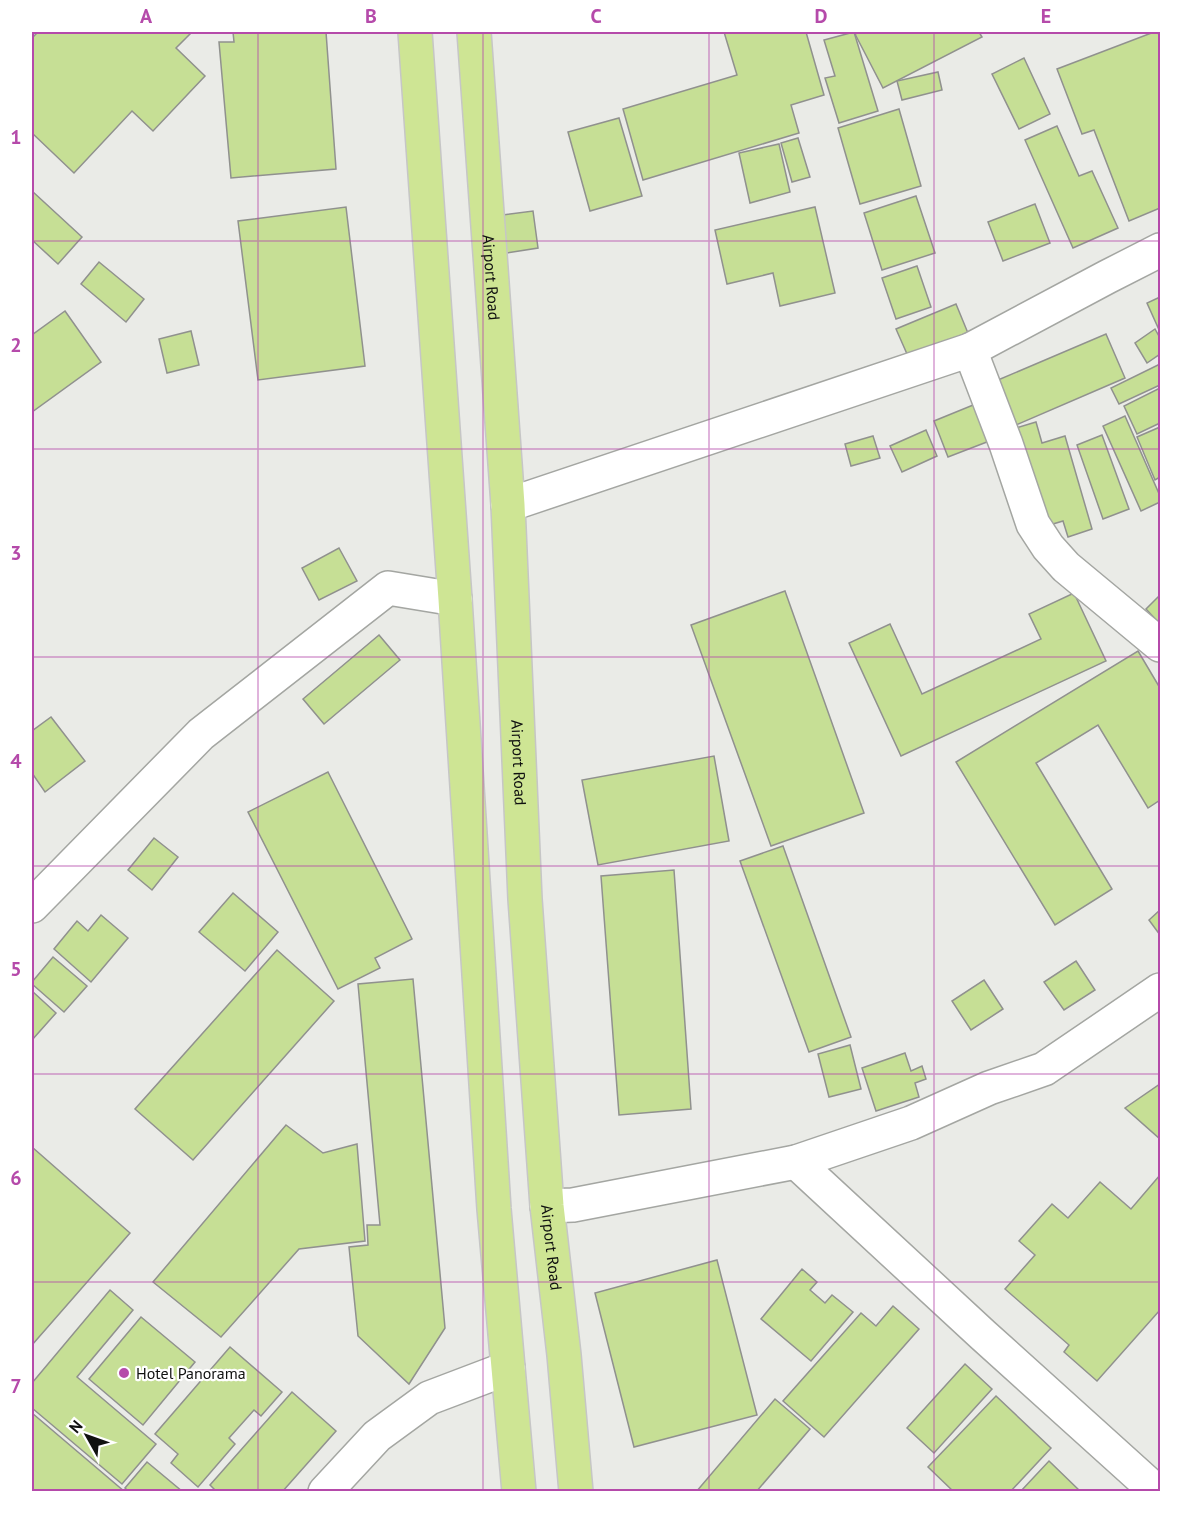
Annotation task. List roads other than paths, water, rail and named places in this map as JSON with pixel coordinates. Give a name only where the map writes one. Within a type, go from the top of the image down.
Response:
[{"type":"main road","points":[[415,32],[455,599],[494,1209],[519,1491]]},
{"type":"main road","name":"Airport Road","points":[[474,32],[508,505],[525,899],[547,1206],[564,1355],[576,1491]]},
{"type":"street","points":[[508,505],[970,350],[1161,250]]},
{"type":"street","points":[[970,350],[1006,444],[1033,524],[1048,547],[1066,567],[1161,645]]},
{"type":"street","points":[[32,906],[201,734],[388,588],[455,599]]},
{"type":"street","points":[[547,1206],[573,1205],[796,1162],[911,1123],[989,1088],[1044,1069],[1161,990]]},
{"type":"street","points":[[796,1162],[1156,1491]]},
{"type":"street","points":[[325,1491],[377,1437],[429,1398],[508,1368]]},
{"type":"place","name":"Hotel Panorama","points":[[124,1373]]}]
